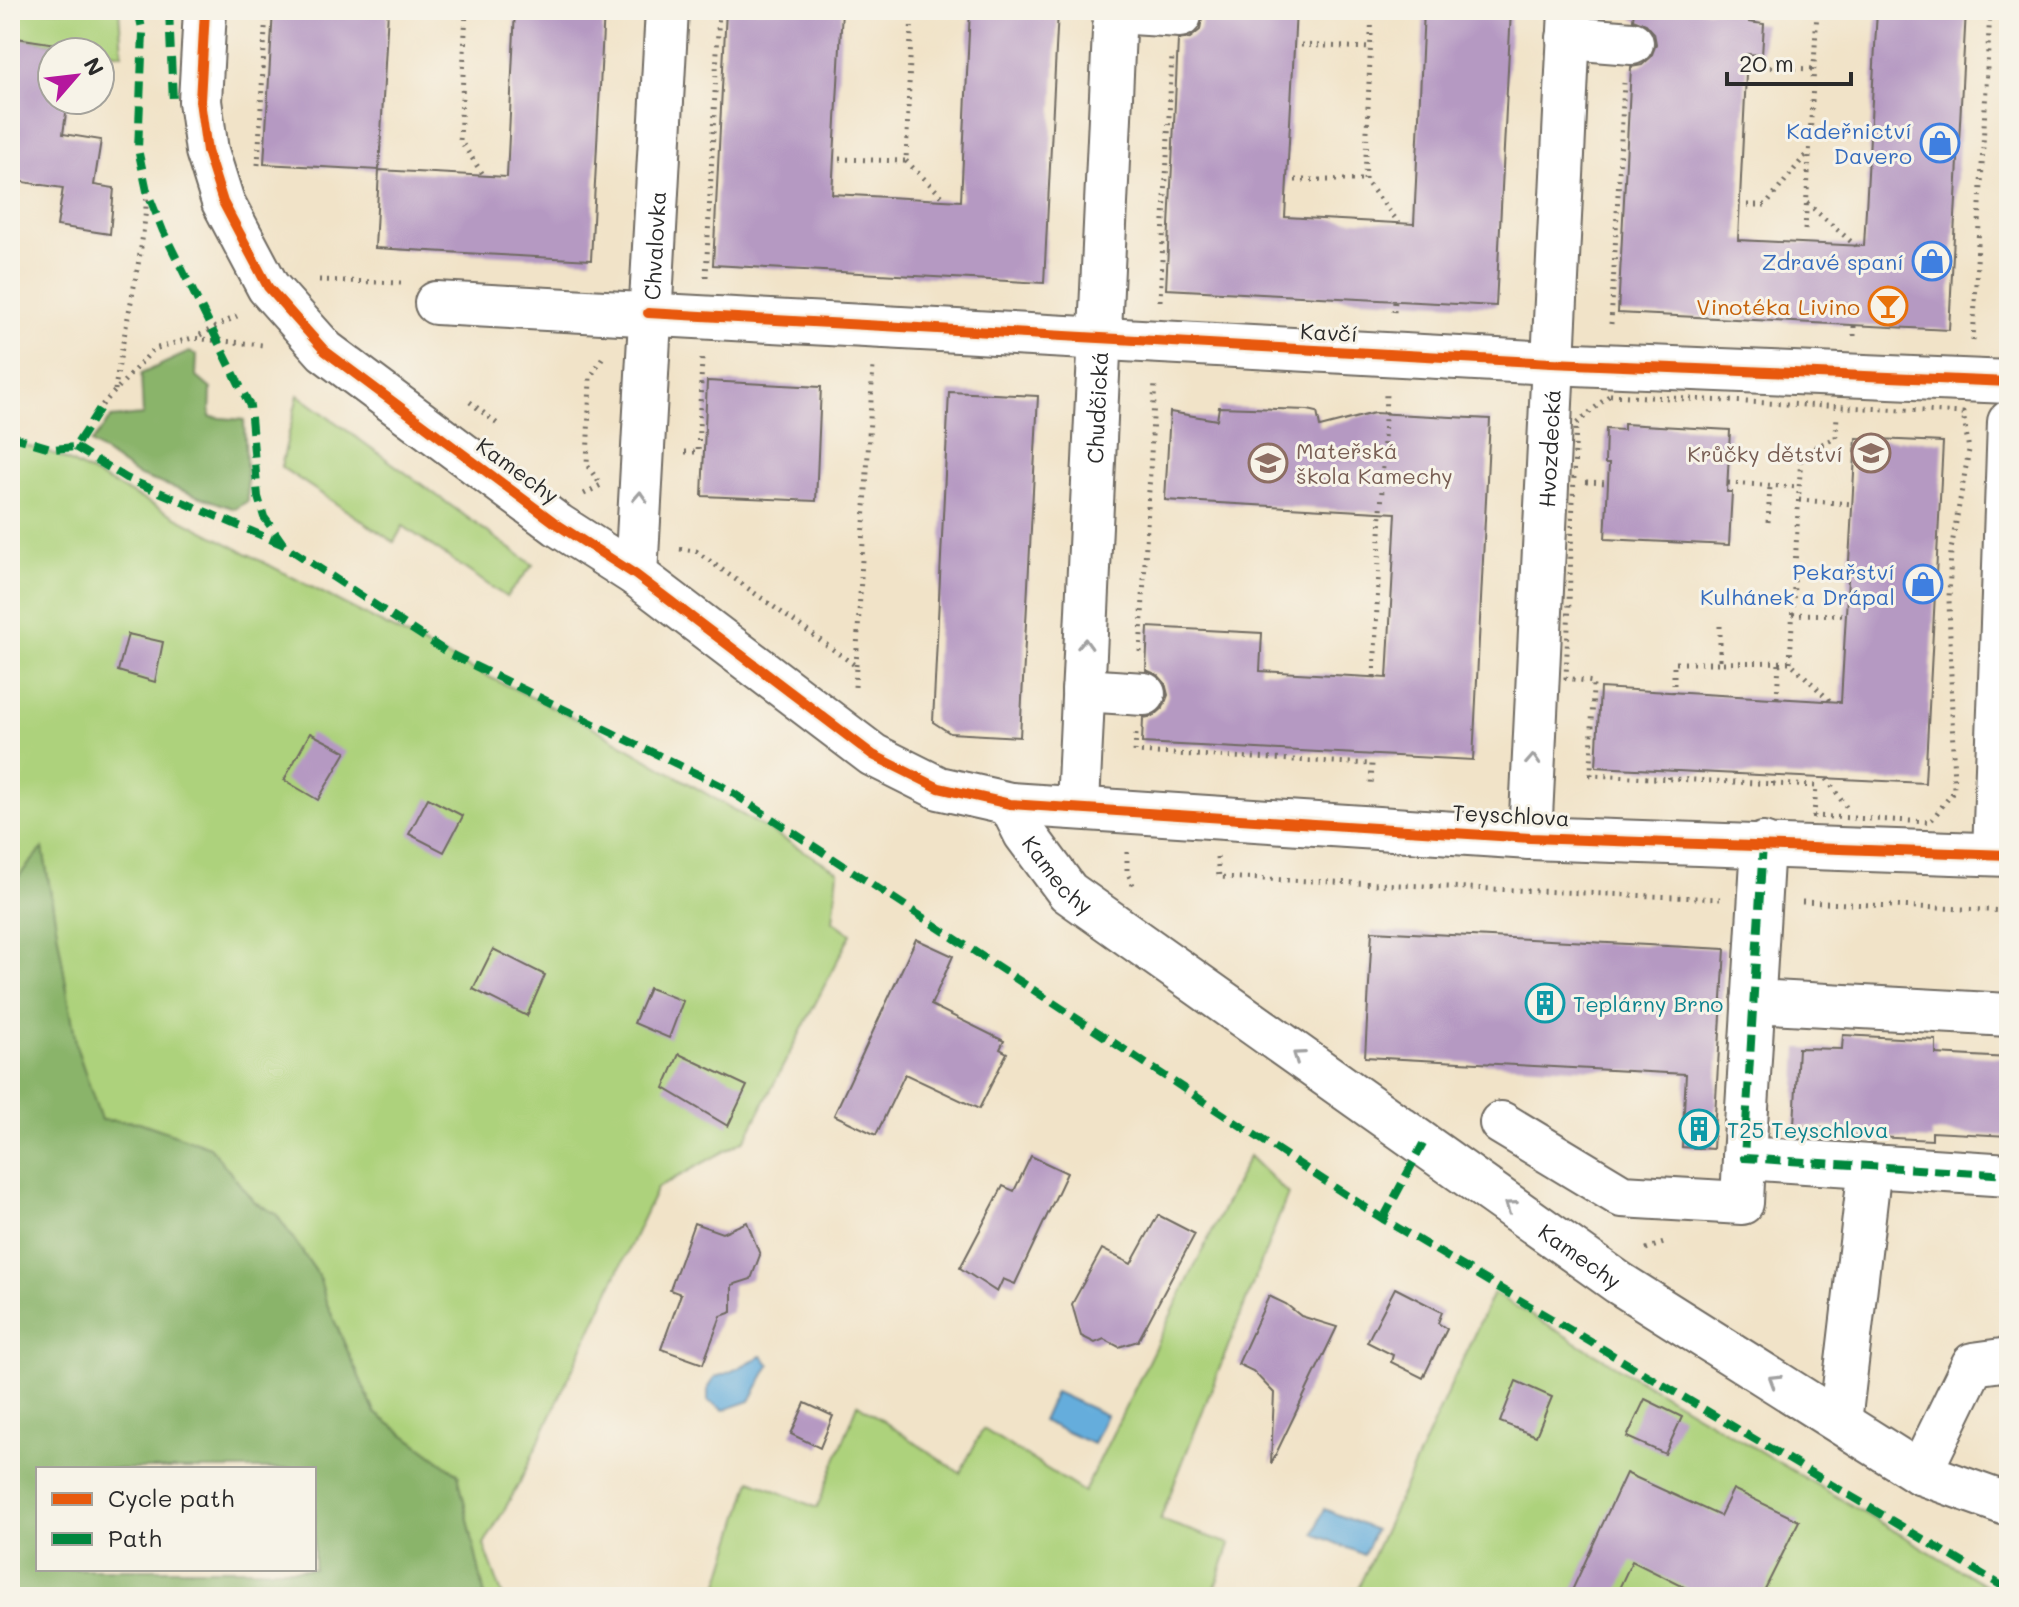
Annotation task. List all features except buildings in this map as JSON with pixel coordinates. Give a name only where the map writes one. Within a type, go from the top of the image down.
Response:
[{"type":"street","name":"Kamechy","points":[[205,10],[200,101],[207,151],[223,202],[244,245],[284,307],[325,351],[558,525],[636,575],[873,755],[939,788],[1010,804],[1025,834],[1068,892],[1619,1283],[1920,1473],[2009,1505]]},
{"type":"street","name":"Chvalovka","points":[[636,575],[667,10]]},
{"type":"street","points":[[1115,11],[1177,16]]},
{"type":"street","name":"Chudčická","points":[[1078,805],[1115,11]]},
{"type":"street","points":[[1569,24],[1629,42]]},
{"type":"street","name":"Hvozdecká","points":[[1530,838],[1569,24]]},
{"type":"street","name":"Kavčí","points":[[424,293],[648,313],[1157,343],[2009,382]]},
{"type":"street","points":[[2002,855],[2009,422]]},
{"type":"street","points":[[1083,690],[1141,694]]},
{"type":"street","name":"Teyschlova","points":[[1010,804],[1078,805],[1530,838],[2002,855]]},
{"type":"street","points":[[1501,1123],[1622,1196],[1742,1203],[1763,844]]},
{"type":"street","points":[[1753,1001],[2009,1015]]},
{"type":"street","points":[[1744,1158],[2009,1175]]},
{"type":"street","points":[[1840,1422],[1870,1166]]},
{"type":"street","points":[[1920,1473],[1973,1364],[2009,1359]]},
{"type":"path","points":[[257,173],[266,10]]},
{"type":"path","points":[[466,10],[460,140],[484,176]]},
{"type":"path","points":[[673,452],[698,452],[719,10]]},
{"type":"path","points":[[906,161],[912,10]]},
{"type":"path","points":[[1372,10],[1365,180],[1399,223]]},
{"type":"path","points":[[1805,230],[1817,10]]},
{"type":"path","points":[[1973,344],[1990,10]]},
{"type":"path","points":[[1177,16],[1157,343],[1141,694],[1135,752],[1372,764]]},
{"type":"path","points":[[1610,328],[1629,42]]},
{"type":"path","points":[[1301,45],[1371,48]]},
{"type":"path","points":[[1754,67],[1814,69]]},
{"type":"path","points":[[1747,205],[1766,205],[1809,151]]},
{"type":"path","points":[[839,159],[906,161],[946,200]]},
{"type":"path","points":[[1295,180],[1365,180]]},
{"type":"path","points":[[115,390],[124,325],[146,218],[147,191]]},
{"type":"path","points":[[1807,203],[1856,246]]},
{"type":"path","points":[[313,280],[424,293]]},
{"type":"path","points":[[102,405],[154,349],[212,332],[247,308]]},
{"type":"path","points":[[192,338],[267,346]]},
{"type":"path","points":[[855,691],[874,357]]},
{"type":"path","points":[[1374,677],[1387,385]]},
{"type":"path","points":[[1816,786],[1814,816],[1930,822],[1954,791],[1949,598],[1951,550],[1969,450],[1963,413],[1610,395],[1576,424],[1566,678],[1593,682],[1591,775],[1816,786],[1830,788],[1827,779]]},
{"type":"path","points":[[1790,662],[1801,453],[1836,438],[1838,406]]},
{"type":"path","points":[[1728,483],[1800,487]]},
{"type":"path","points":[[1768,522],[1770,486]]},
{"type":"path","points":[[1799,500],[1852,504]]},
{"type":"path","points":[[674,545],[682,551],[696,551],[856,666]]},
{"type":"path","points":[[1792,614],[1846,615]]},
{"type":"path","points":[[1720,626],[1720,663]]},
{"type":"path","points":[[1777,698],[1779,662]]},
{"type":"path","points":[[1674,693],[1674,663],[1790,662],[1830,701]]},
{"type":"path","points":[[1372,756],[1371,791],[1385,792]]},
{"type":"path","points":[[1669,779],[1670,770]]},
{"type":"path","points":[[1773,776],[1773,784]]},
{"type":"path","points":[[1127,838],[1127,871],[1136,895]]},
{"type":"path","points":[[1216,853],[1219,877],[2009,911]]},
{"type":"green space","points":[[10,10],[119,10],[122,54],[116,53],[116,36],[36,36],[36,41],[10,37]]},
{"type":"green space","points":[[189,352],[197,355],[196,376],[211,389],[210,417],[244,420],[248,501],[235,509],[137,475],[91,443],[111,418],[143,415],[141,374]]},
{"type":"green space","points":[[298,395],[533,565],[506,597],[403,526],[394,542],[281,467]]},
{"type":"green space","points":[[10,441],[57,455],[431,649],[591,726],[838,871],[833,921],[851,934],[745,1140],[657,1188],[520,1482],[484,1545],[503,1597],[485,1597],[458,1474],[375,1413],[326,1302],[319,1276],[276,1214],[254,1202],[210,1147],[139,1122],[101,1120],[77,1049],[43,849],[10,886]]},
{"type":"green space","points":[[43,848],[77,1049],[101,1120],[139,1122],[210,1147],[254,1202],[276,1214],[319,1276],[326,1302],[375,1413],[458,1474],[485,1597],[10,1597],[10,886]]},
{"type":"green space","points":[[1249,1156],[1288,1194],[1160,1520],[1230,1544],[1212,1597],[715,1597],[751,1480],[817,1508],[858,1404],[960,1473],[983,1429],[1084,1492]]},
{"type":"green space","points":[[1493,1293],[2006,1597],[1354,1597]]},
{"type":"water","points":[[762,1356],[770,1365],[750,1401],[724,1410],[708,1401],[708,1387],[715,1377]]},
{"type":"water","points":[[1055,1392],[1106,1415],[1093,1444],[1042,1421]]},
{"type":"water","points":[[1324,1509],[1375,1530],[1364,1555],[1314,1534]]},
{"type":"marked path","points":[[138,10],[143,33],[138,149],[147,191],[163,231],[250,406],[258,497],[264,517],[284,545],[448,653],[722,786],[1383,1219],[2009,1590]]},
{"type":"marked path","points":[[169,10],[173,102]]},
{"type":"marked path","points":[[10,436],[54,449],[75,447],[102,405]]},
{"type":"marked path","points":[[75,447],[126,478],[284,545]]},
{"type":"marked path","points":[[1763,844],[1744,1158],[2009,1175]]},
{"type":"marked path","points":[[1383,1219],[1423,1144]]},
{"type":"cycle path","points":[[205,10],[200,101],[207,151],[223,202],[268,287],[325,351],[558,525],[636,575],[873,755],[939,788],[1010,804],[1530,838],[2009,855]]},
{"type":"cycle path","points":[[648,313],[1551,363],[2009,382]]},
{"type":"place","name":"Kadeřnictví Davero","points":[[1940,143]]},
{"type":"place","name":"Zdravé spaní","points":[[1932,261]]},
{"type":"place","name":"Vinotéka Livino","points":[[1888,306]]},
{"type":"place","name":"Krůčky dětství","points":[[1871,453]]},
{"type":"place","name":"Mateřská škola Kamechy","points":[[1268,463]]},
{"type":"place","name":"Pekařství Kulhánek a Drápal","points":[[1923,584]]},
{"type":"place","name":"Teplárny Brno","points":[[1545,1003]]},
{"type":"place","name":"T25 Teyschlova","points":[[1699,1129]]}]
